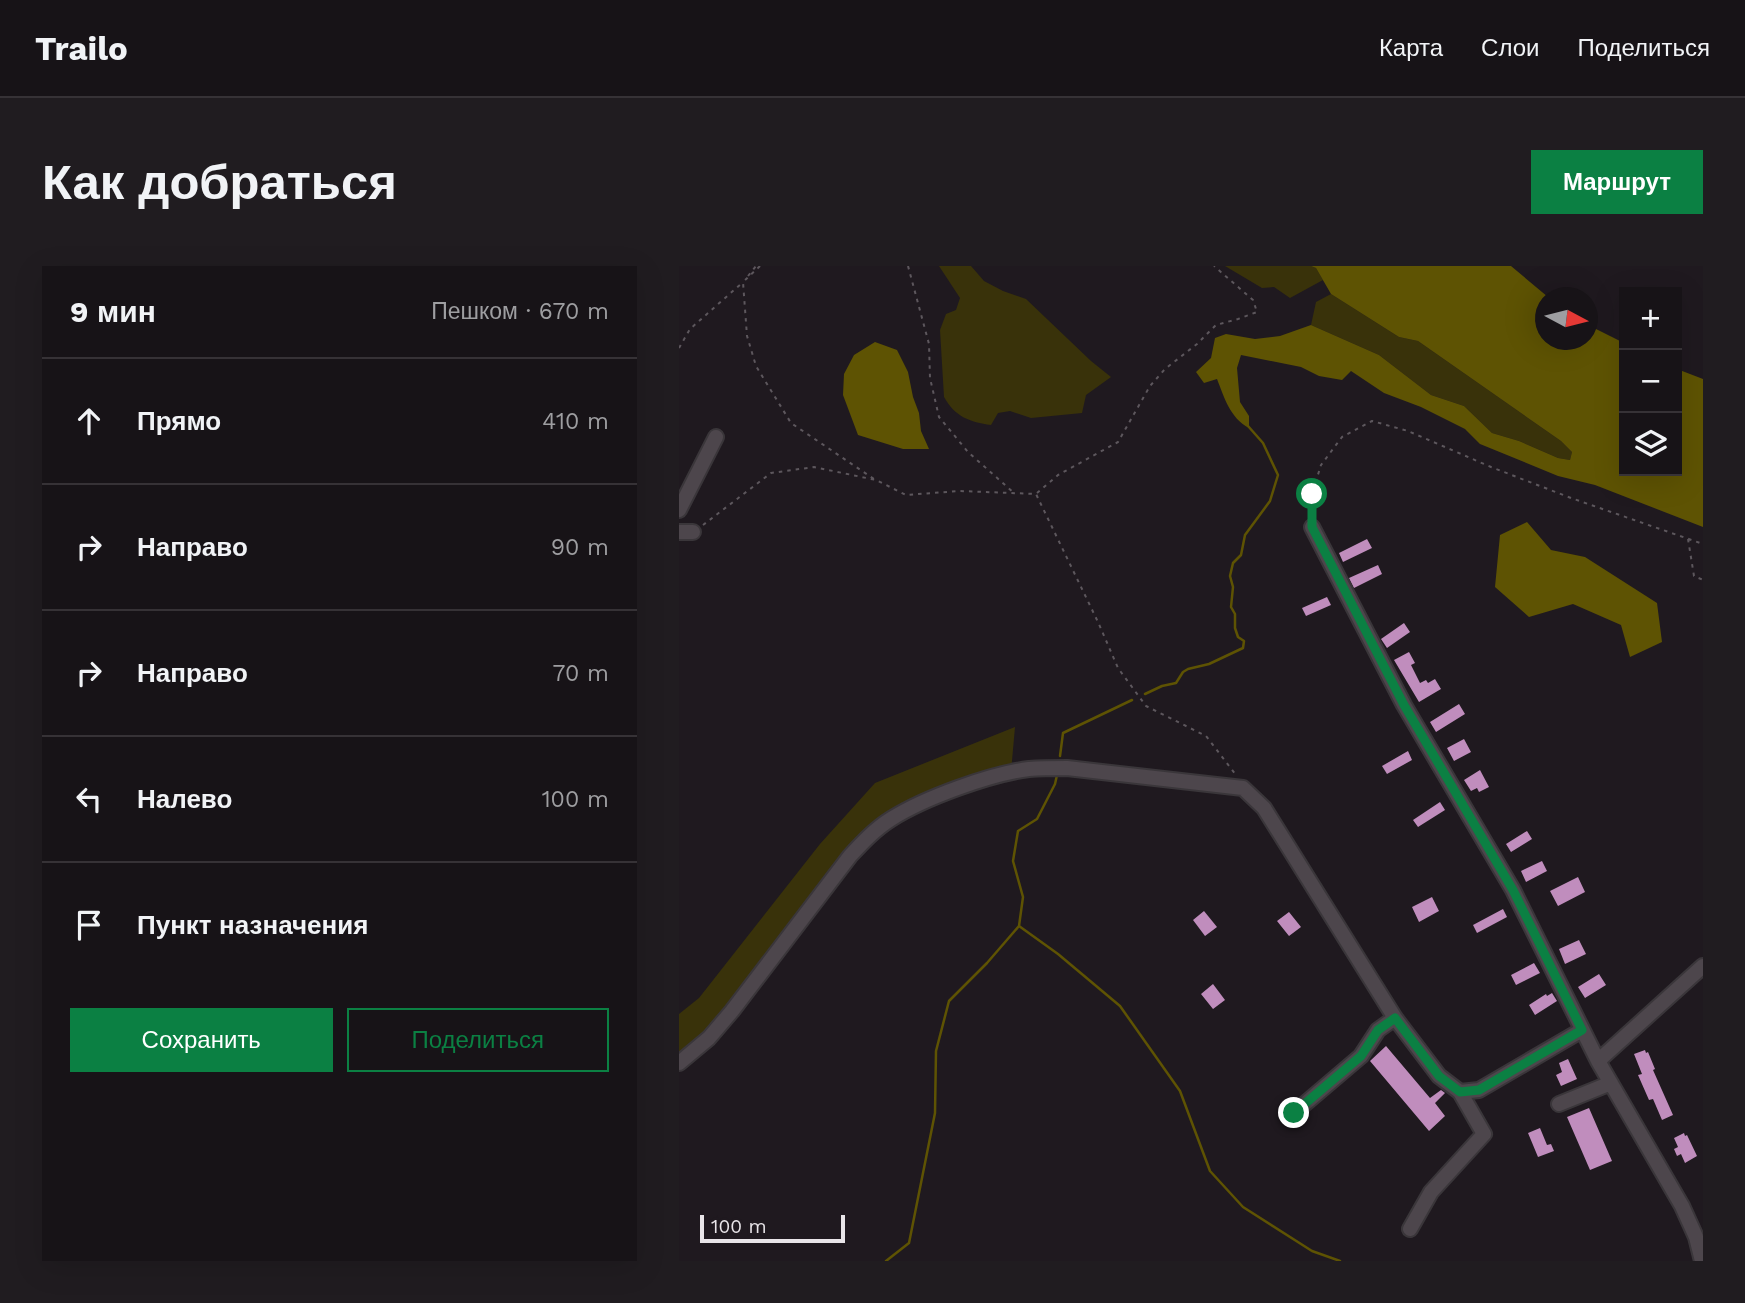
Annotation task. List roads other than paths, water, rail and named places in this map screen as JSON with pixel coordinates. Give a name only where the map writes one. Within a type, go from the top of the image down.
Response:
[{"type":"street","points":[[679,510],[716,437]]},
{"type":"street","points":[[1312,527],[1404,705],[1513,890],[1598,1061],[1682,1206],[1696,1237],[1702,1261]]},
{"type":"street","points":[[679,1063],[709,1038],[732,1011],[850,856],[889,820],[922,803],[1011,772],[1048,768],[1243,788],[1264,808],[1395,1018],[1439,1076],[1460,1092],[1483,1134],[1431,1192],[1410,1229]]},
{"type":"street","points":[[1598,1061],[1703,967]]},
{"type":"street","points":[[1294,1113],[1361,1056],[1378,1030],[1395,1018]]},
{"type":"street","points":[[1460,1092],[1479,1090],[1582,1030]]},
{"type":"street","points":[[1559,1104],[1611,1083]]},
{"type":"waterway","points":[[1145,694],[1176,683],[1188,669],[1209,664],[1243,648],[1244,641],[1238,637],[1235,614],[1231,607],[1233,587],[1230,576],[1233,563],[1241,555],[1245,535],[1270,501],[1278,475],[1263,443],[1248,426]]},
{"type":"waterway","points":[[1060,756],[1063,733],[1132,700]]},
{"type":"waterway","points":[[886,1261],[909,1243],[935,1113],[936,1051],[949,1001],[1019,926],[1023,897],[1013,861],[1018,831],[1037,819],[1057,775]]},
{"type":"waterway","points":[[1019,926],[1058,954],[1120,1006],[1180,1091],[1210,1171],[1243,1207],[1312,1251],[1340,1261]]}]
